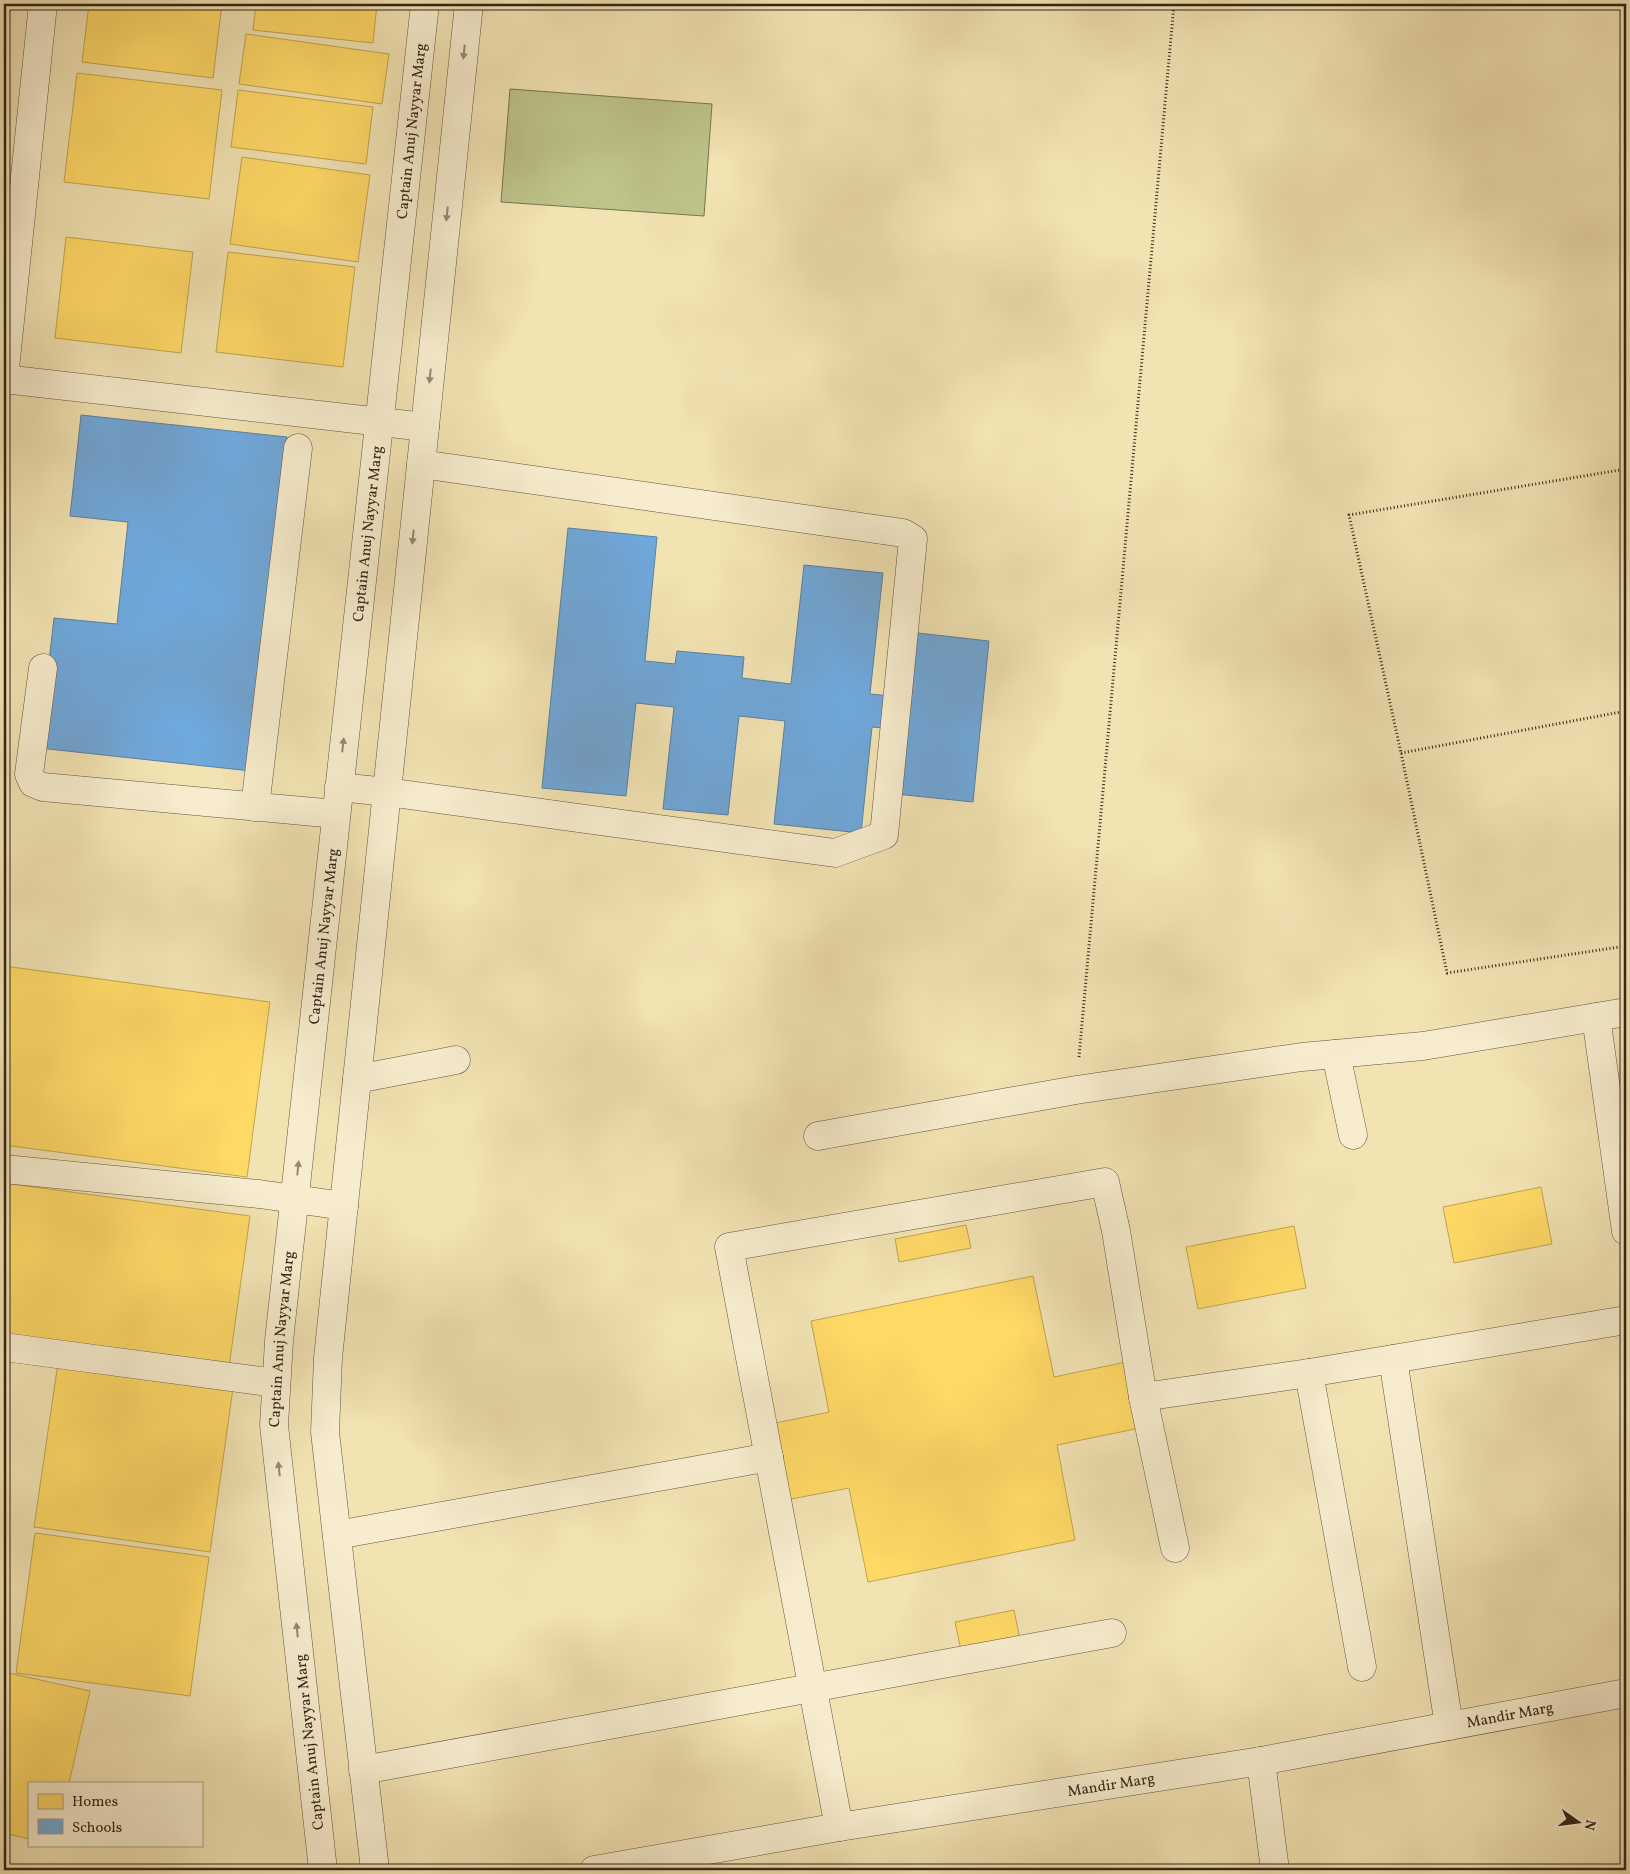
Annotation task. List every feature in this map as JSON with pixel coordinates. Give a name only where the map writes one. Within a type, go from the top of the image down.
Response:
[{"type":"street","points":[[43,4],[4,378],[425,428]]},
{"type":"street","name":"Captain Anuj Nayyar Marg","points":[[323,1870],[274,1425],[276,1383],[294,1198],[424,4]]},
{"type":"street","points":[[375,1870],[325,1432],[328,1358],[468,4]]},
{"type":"street","points":[[255,807],[298,448]]},
{"type":"street","points":[[339,787],[836,853],[884,835],[913,539],[903,533],[421,464]]},
{"type":"street","points":[[44,668],[29,774],[33,783],[43,787],[336,814]]},
{"type":"street","points":[[818,1136],[1076,1090],[1302,1056],[1423,1046],[1626,1012]]},
{"type":"street","points":[[1596,1018],[1617,1099],[1626,1231]]},
{"type":"street","points":[[1336,1054],[1353,1135]]},
{"type":"street","points":[[357,1079],[456,1060]]},
{"type":"street","points":[[4,1169],[294,1198],[344,1206]]},
{"type":"street","points":[[839,1827],[729,1246],[1105,1182],[1116,1231],[1143,1397],[1175,1548]]},
{"type":"street","points":[[1143,1397],[1309,1373],[1626,1320]]},
{"type":"street","points":[[4,1348],[276,1383]]},
{"type":"street","points":[[1393,1359],[1449,1726]]},
{"type":"street","points":[[1309,1373],[1362,1667]]},
{"type":"street","points":[[338,1535],[769,1457]]},
{"type":"street","points":[[364,1770],[1112,1633]]},
{"type":"street","name":"Mandir Marg","points":[[610,1869],[839,1827],[1261,1761],[1626,1693]]},
{"type":"street","points":[[1261,1761],[1275,1870]]},
{"type":"path","points":[[1076,1090],[1174,4]]},
{"type":"path","points":[[1626,469],[1349,515],[1447,973],[1626,946]]},
{"type":"path","points":[[1401,752],[1626,711]]},
{"type":"green space","points":[[510,89],[712,104],[704,216],[501,202]]},
{"type":"building: Homes","points":[[89,4],[222,4],[213,78],[82,62]]},
{"type":"building: Homes","points":[[256,4],[377,4],[373,43],[253,30]]},
{"type":"building: Homes","points":[[246,34],[389,54],[382,104],[239,84]]},
{"type":"building: Homes","points":[[77,73],[222,90],[209,199],[64,182]]},
{"type":"building: Homes","points":[[238,90],[373,107],[366,164],[231,147]]},
{"type":"building: Homes","points":[[242,157],[370,175],[358,262],[230,244]]},
{"type":"building: Homes","points":[[66,237],[193,252],[181,353],[55,338]]},
{"type":"building: Homes","points":[[228,252],[355,267],[343,367],[216,352]]},
{"type":"building: Homes","points":[[4,966],[270,1002],[247,1177],[4,1145]]},
{"type":"building: Homes","points":[[4,1183],[250,1216],[228,1374],[4,1344]]},
{"type":"building: Homes","points":[[1541,1187],[1552,1244],[1454,1263],[1443,1207]]},
{"type":"building: Homes","points":[[966,1225],[971,1248],[899,1262],[895,1239]]},
{"type":"building: Homes","points":[[1294,1226],[1306,1288],[1198,1309],[1186,1247]]},
{"type":"building: Homes","points":[[1033,1276],[1054,1377],[1126,1362],[1140,1428],[1057,1445],[1075,1540],[868,1582],[849,1488],[786,1500],[771,1424],[829,1412],[811,1321]]},
{"type":"building: Homes","points":[[59,1356],[234,1381],[210,1552],[34,1527]]},
{"type":"building: Homes","points":[[35,1533],[209,1557],[190,1696],[16,1673]]},
{"type":"building: Homes","points":[[1014,1610],[1021,1644],[962,1655],[955,1622]]},
{"type":"building: Homes","points":[[4,1672],[90,1691],[69,1782],[28,1782],[28,1839],[4,1833]]},
{"type":"building: Schools","points":[[81,415],[287,437],[251,771],[39,748],[54,618],[117,624],[128,522],[70,516]]},
{"type":"building: Schools","points":[[568,528],[657,537],[645,661],[675,664],[677,651],[744,657],[742,678],[791,684],[804,565],[883,573],[870,694],[902,697],[909,632],[989,641],[973,802],[896,794],[902,730],[872,727],[861,833],[774,824],[785,721],[739,716],[728,815],[663,809],[674,707],[636,703],[626,796],[542,788]]}]
